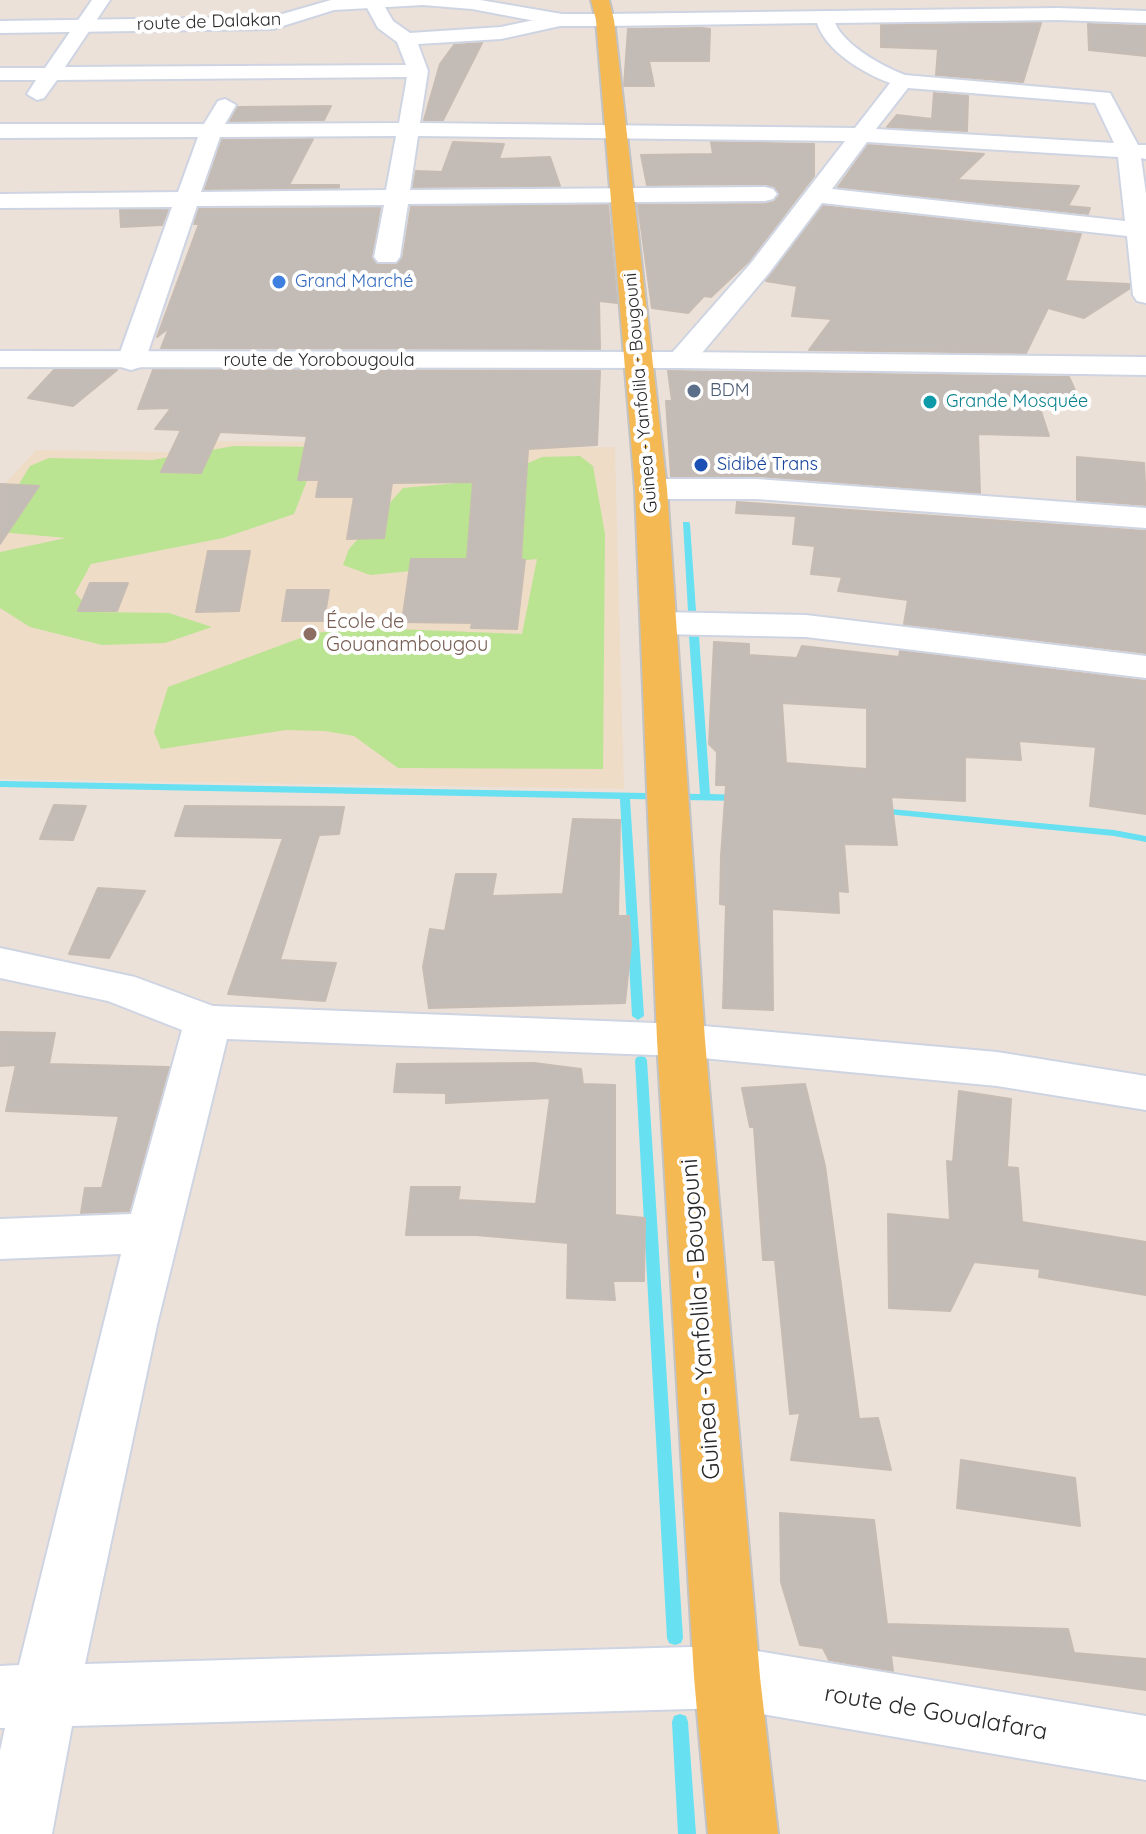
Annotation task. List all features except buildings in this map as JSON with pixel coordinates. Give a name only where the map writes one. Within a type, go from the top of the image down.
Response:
[{"type":"main road","name":"Guinea - Yanfolila - Bougouni","points":[[602,10],[651,489],[681,1040],[727,1677],[743,1834]]},
{"type":"street","points":[[4,136],[101,0]]},
{"type":"street","points":[[1025,15],[1048,0]]},
{"type":"street","points":[[369,1],[385,24],[406,39],[418,71],[387,257]]},
{"type":"street","name":"route de Dalakan","points":[[0,27],[273,23],[290,19],[308,5],[369,1],[472,4],[562,20],[602,10],[786,9],[824,17],[908,8],[1025,15],[1146,17]]},
{"type":"street","points":[[875,71],[892,44],[908,8]]},
{"type":"street","points":[[824,17],[830,34],[875,71],[902,81],[1103,97],[1137,151],[1146,295]]},
{"type":"street","points":[[406,39],[501,33],[562,20]]},
{"type":"street","points":[[0,74],[418,71]]},
{"type":"street","points":[[131,361],[211,130],[240,74]]},
{"type":"street","points":[[681,360],[818,195],[902,81]]},
{"type":"street","points":[[4,136],[211,130],[616,128],[862,134],[1137,151]]},
{"type":"street","points":[[0,201],[765,194]]},
{"type":"street","points":[[818,195],[1143,231]]},
{"type":"street","name":"route de Yorobougoula","points":[[0,359],[681,360],[1146,366]]},
{"type":"street","points":[[651,489],[757,489],[1146,518]]},
{"type":"street","points":[[660,623],[806,626],[1146,667]]},
{"type":"street","points":[[0,963],[119,988],[208,1022],[681,1040],[997,1069],[1146,1093]]},
{"type":"street","points":[[17,1834],[22,1697],[208,1022]]},
{"type":"street","points":[[0,1239],[151,1233]]},
{"type":"street","name":"route de Goualafara","points":[[22,1697],[727,1677],[1146,1748]]},
{"type":"shaded area","name":"École de Gouanambougou","points":[[175,441],[348,442],[403,450],[615,447],[624,789],[0,779],[0,489],[36,450],[170,452]]},
{"type":"green space","points":[[234,446],[320,447],[294,514],[223,538],[91,564],[75,593],[93,612],[169,613],[212,627],[165,643],[102,645],[30,627],[0,608],[0,552],[66,538],[0,532],[0,515],[30,466],[49,458],[152,460]]},
{"type":"green space","points":[[580,456],[593,466],[605,534],[603,769],[398,768],[354,736],[325,731],[286,730],[161,749],[154,732],[168,687],[314,633],[371,628],[522,634],[537,559],[370,575],[343,565],[349,549],[403,488],[490,480],[542,457]]},
{"type":"waterway","points":[[686,524],[692,611]]},
{"type":"waterway","points":[[694,636],[705,796]]},
{"type":"waterway","points":[[0,784],[625,796]]},
{"type":"waterway","points":[[625,796],[740,798]]},
{"type":"waterway","points":[[625,796],[638,1016]]},
{"type":"waterway","points":[[880,811],[1114,833],[1146,839]]},
{"type":"waterway","points":[[641,1060],[675,1638]]},
{"type":"waterway","points":[[680,1722],[687,1834]]},
{"type":"place","name":"Grand Marché","points":[[279,282]]},
{"type":"place","name":"BDM","points":[[694,391]]},
{"type":"place","name":"Grande Mosquée","points":[[930,402]]},
{"type":"place","name":"Sidibé Trans","points":[[701,465]]},
{"type":"place","name":"École de Gouanambougou","points":[[310,634]]}]
